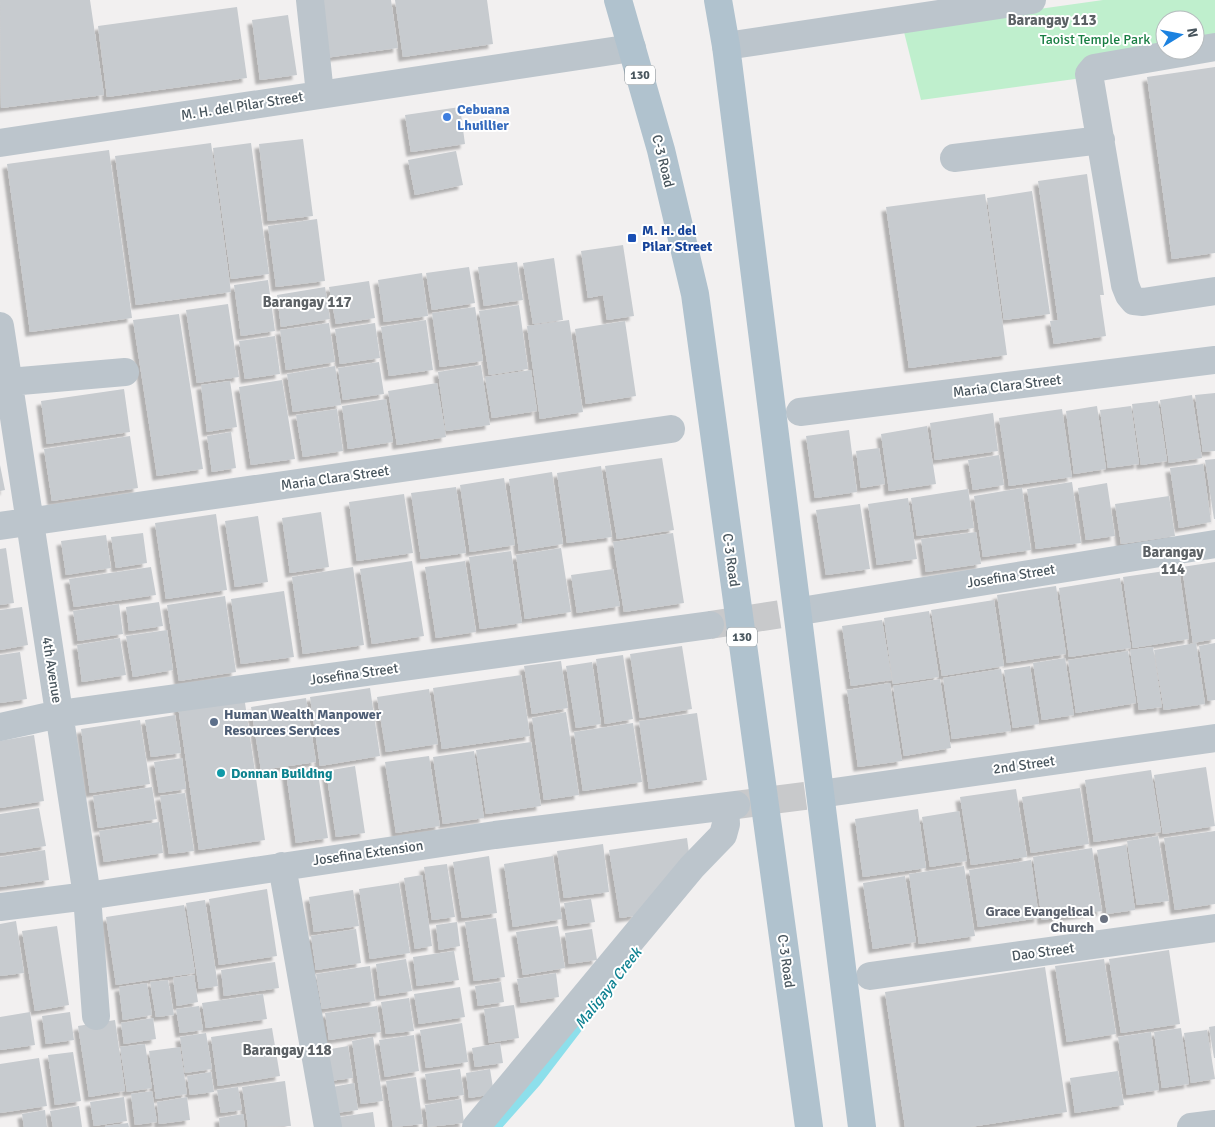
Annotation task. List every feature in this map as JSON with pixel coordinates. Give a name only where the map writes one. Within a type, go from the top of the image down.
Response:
[{"type":"main road","name":"C-3 Road","points":[[618,0],[661,150],[694,294],[809,1127]]},
{"type":"main road","points":[[718,0],[726,46],[862,1127]]},
{"type":"street","points":[[310,0],[320,94]]},
{"type":"street","points":[[726,46],[1032,0]]},
{"type":"street","points":[[1215,47],[1094,68],[1089,74],[1125,285],[1129,295],[1134,301],[1143,302],[1215,291]]},
{"type":"street","name":"M. H. del Pilar Street","points":[[0,143],[632,48]]},
{"type":"street","points":[[954,158],[1101,140]]},
{"type":"street","name":"4th Avenue","points":[[0,326],[87,896],[96,1016]]},
{"type":"street","name":"Maria Clara Street","points":[[800,412],[1215,360]]},
{"type":"street","points":[[9,382],[125,372]]},
{"type":"street","name":"Maria Clara Street","points":[[0,526],[671,429]]},
{"type":"street","name":"Josefina Street","points":[[807,610],[1215,544]]},
{"type":"street","name":"Josefina Street","points":[[0,727],[59,714],[710,625]]},
{"type":"street","name":"2nd Street","points":[[834,792],[1215,738]]},
{"type":"street","name":"Josefina Extension","points":[[0,907],[87,896],[495,835],[731,806],[723,836],[692,867],[476,1127]]},
{"type":"street","points":[[282,866],[328,1127]]},
{"type":"street","name":"Dao Street","points":[[870,976],[1215,928]]},
{"type":"street","points":[[1191,1127],[1215,1124]]},
{"type":"green space","name":"Taoist Temple Park","points":[[1103,0],[1215,0],[1215,60],[921,100],[903,28]]},
{"type":"building","points":[[0,0],[90,0],[104,95],[1,108]]},
{"type":"building","points":[[317,0],[391,0],[398,48],[325,58]]},
{"type":"building","points":[[395,0],[487,0],[493,44],[403,57]]},
{"type":"building","points":[[237,7],[247,78],[107,97],[98,26]]},
{"type":"building","points":[[288,15],[297,75],[260,80],[252,20]]},
{"type":"building","points":[[1215,67],[1215,253],[1172,259],[1147,77]]},
{"type":"building","points":[[460,107],[465,144],[411,152],[405,115]]},
{"type":"building","points":[[303,139],[313,216],[268,221],[259,144]]},
{"type":"building","points":[[211,143],[231,292],[136,305],[115,156]]},
{"type":"building","points":[[251,143],[269,274],[231,279],[213,148]]},
{"type":"building","points":[[109,150],[132,318],[30,332],[7,164]]},
{"type":"building","points":[[456,151],[463,185],[415,195],[408,160]]},
{"type":"building","points":[[1087,174],[1104,295],[1100,295],[1106,336],[1054,344],[1050,321],[1058,320],[1038,181]]},
{"type":"building","points":[[1032,191],[1050,314],[1004,320],[987,198]]},
{"type":"building","points":[[985,194],[1007,355],[909,368],[886,207]]},
{"type":"building","points":[[317,219],[325,281],[276,287],[268,226]]},
{"type":"building","points":[[623,245],[634,316],[607,320],[603,295],[588,298],[581,251]]},
{"type":"building","points":[[554,258],[563,320],[533,324],[523,263]]},
{"type":"building","points":[[517,262],[523,300],[484,306],[478,267]]},
{"type":"building","points":[[469,267],[475,303],[432,310],[426,273]]},
{"type":"building","points":[[422,273],[428,316],[384,322],[378,280]]},
{"type":"building","points":[[268,280],[275,331],[241,336],[234,285]]},
{"type":"building","points":[[369,281],[375,318],[336,324],[329,287]]},
{"type":"building","points":[[325,287],[330,319],[281,327],[277,295]]},
{"type":"building","points":[[228,304],[239,377],[197,383],[186,310]]},
{"type":"building","points":[[519,305],[528,369],[489,375],[479,311]]},
{"type":"building","points":[[475,307],[483,361],[440,367],[432,313]]},
{"type":"building","points":[[179,314],[203,469],[157,476],[133,320]]},
{"type":"building","points":[[426,320],[433,370],[389,376],[381,327]]},
{"type":"building","points":[[569,320],[583,412],[540,419],[527,326]]},
{"type":"building","points":[[625,321],[636,396],[586,404],[575,329]]},
{"type":"building","points":[[329,323],[335,362],[286,370],[280,330]]},
{"type":"building","points":[[375,323],[380,358],[340,364],[335,329]]},
{"type":"building","points":[[275,336],[280,374],[245,379],[239,341]]},
{"type":"building","points":[[379,362],[384,394],[343,400],[338,368]]},
{"type":"building","points":[[481,365],[490,425],[446,431],[438,372]]},
{"type":"building","points":[[335,366],[341,405],[293,412],[287,374]]},
{"type":"building","points":[[531,370],[537,411],[492,418],[485,377]]},
{"type":"building","points":[[282,380],[295,459],[251,465],[239,387]]},
{"type":"building","points":[[230,381],[237,427],[207,432],[201,385]]},
{"type":"building","points":[[437,383],[446,437],[397,445],[388,391]]},
{"type":"building","points":[[124,389],[130,432],[47,444],[41,401]]},
{"type":"building","points":[[1215,393],[1215,451],[1203,452],[1195,395]]},
{"type":"building","points":[[1192,395],[1202,458],[1169,463],[1160,400]]},
{"type":"building","points":[[386,399],[393,442],[348,449],[342,406]]},
{"type":"building","points":[[1158,401],[1167,461],[1141,465],[1132,404]]},
{"type":"building","points":[[1097,406],[1106,469],[1074,474],[1066,411]]},
{"type":"building","points":[[1131,406],[1139,464],[1108,468],[1100,410]]},
{"type":"building","points":[[337,409],[343,451],[303,457],[296,415]]},
{"type":"building","points":[[1062,409],[1072,477],[1009,486],[999,418]]},
{"type":"building","points":[[993,413],[998,451],[935,460],[930,423]]},
{"type":"building","points":[[927,426],[936,484],[889,491],[881,434]]},
{"type":"building","points":[[849,430],[857,492],[815,498],[806,436]]},
{"type":"building","points":[[231,432],[236,468],[212,472],[207,436]]},
{"type":"building","points":[[130,436],[138,488],[52,501],[44,449]]},
{"type":"building","points":[[879,448],[885,484],[861,488],[856,451]]},
{"type":"building","points":[[999,455],[1004,485],[973,490],[968,460]]},
{"type":"building","points":[[662,458],[674,530],[617,539],[605,466]]},
{"type":"building","points":[[1215,459],[1215,519],[1214,519],[1205,460]]},
{"type":"building","points":[[1203,464],[1211,522],[1179,528],[1170,468]]},
{"type":"building","points":[[0,465],[5,490],[0,491]]},
{"type":"building","points":[[601,466],[612,537],[567,543],[557,473]]},
{"type":"building","points":[[552,472],[563,544],[519,551],[509,479]]},
{"type":"building","points":[[504,478],[515,545],[470,552],[460,485]]},
{"type":"building","points":[[1072,482],[1081,543],[1036,549],[1027,489]]},
{"type":"building","points":[[1107,483],[1115,536],[1086,540],[1078,488]]},
{"type":"building","points":[[456,487],[466,553],[421,559],[411,493]]},
{"type":"building","points":[[1022,488],[1031,550],[983,557],[974,496]]},
{"type":"building","points":[[968,489],[974,528],[917,536],[911,498]]},
{"type":"building","points":[[404,494],[413,553],[357,561],[349,502]]},
{"type":"building","points":[[1169,496],[1175,536],[1121,544],[1115,504]]},
{"type":"building","points":[[908,498],[917,559],[877,565],[868,504]]},
{"type":"building","points":[[860,504],[870,569],[826,575],[816,510]]},
{"type":"building","points":[[321,512],[329,567],[290,573],[282,518]]},
{"type":"building","points":[[216,514],[227,590],[166,599],[155,523]]},
{"type":"building","points":[[258,516],[268,582],[235,587],[225,521]]},
{"type":"building","points":[[976,532],[981,564],[926,572],[921,539]]},
{"type":"building","points":[[143,533],[147,563],[116,568],[111,537]]},
{"type":"building","points":[[673,533],[684,603],[624,612],[613,542]]},
{"type":"building","points":[[106,535],[111,568],[66,575],[61,541]]},
{"type":"building","points":[[6,548],[14,603],[0,605],[0,549]]},
{"type":"building","points":[[561,548],[571,612],[525,619],[516,555]]},
{"type":"building","points":[[511,551],[522,623],[480,629],[469,557]]},
{"type":"building","points":[[412,561],[424,636],[372,644],[360,569]]},
{"type":"building","points":[[465,561],[476,632],[436,638],[425,567]]},
{"type":"building","points":[[1215,562],[1215,639],[1193,643],[1182,567]]},
{"type":"building","points":[[151,567],[156,595],[74,607],[69,579]]},
{"type":"building","points":[[353,567],[364,645],[303,654],[292,577]]},
{"type":"building","points":[[613,569],[620,606],[577,613],[571,575]]},
{"type":"building","points":[[1179,569],[1189,639],[1133,648],[1123,577]]},
{"type":"building","points":[[1120,578],[1131,648],[1069,657],[1059,588]]},
{"type":"building","points":[[1056,586],[1066,654],[1007,663],[997,595]]},
{"type":"building","points":[[284,591],[294,657],[241,664],[231,599]]},
{"type":"building","points":[[225,596],[236,672],[179,681],[167,605]]},
{"type":"building","points":[[994,600],[1004,666],[942,676],[931,610]]},
{"type":"building","points":[[159,602],[163,626],[129,631],[126,607]]},
{"type":"building","points":[[119,604],[123,634],[78,641],[73,611]]},
{"type":"building","points":[[22,607],[28,645],[0,650],[0,610]]},
{"type":"building","points":[[929,611],[939,677],[893,684],[884,618]]},
{"type":"building","points":[[882,620],[892,680],[851,686],[842,626]]},
{"type":"building","points":[[167,630],[173,670],[133,677],[126,636]]},
{"type":"building","points":[[120,638],[126,675],[82,682],[77,645]]},
{"type":"building","points":[[1196,643],[1205,704],[1164,710],[1154,650]]},
{"type":"building","points":[[1215,643],[1215,700],[1208,701],[1199,646]]},
{"type":"building","points":[[682,646],[692,709],[640,718],[630,654]]},
{"type":"building","points":[[1153,647],[1162,707],[1139,710],[1130,650]]},
{"type":"building","points":[[1128,651],[1136,703],[1076,713],[1068,660]]},
{"type":"building","points":[[20,652],[27,699],[0,703],[0,655]]},
{"type":"building","points":[[623,655],[633,719],[605,724],[596,659]]},
{"type":"building","points":[[1065,658],[1074,715],[1042,720],[1033,663]]},
{"type":"building","points":[[561,661],[568,708],[532,714],[524,666]]},
{"type":"building","points":[[592,662],[601,724],[576,728],[566,666]]},
{"type":"building","points":[[1030,666],[1039,724],[1013,728],[1004,670]]},
{"type":"building","points":[[1001,669],[1011,731],[952,739],[943,678]]},
{"type":"building","points":[[521,675],[530,736],[442,749],[433,688]]},
{"type":"building","points":[[940,679],[951,748],[904,756],[893,686]]},
{"type":"building","points":[[890,683],[902,761],[858,767],[847,690]]},
{"type":"building","points":[[370,688],[380,756],[320,766],[310,697]]},
{"type":"building","points":[[429,689],[438,744],[386,752],[377,697]]},
{"type":"building","name":"Donnan Building","points":[[244,696],[265,840],[199,850],[178,706]]},
{"type":"building","points":[[306,698],[316,762],[261,770],[251,707]]},
{"type":"building","points":[[566,712],[579,795],[544,800],[532,718]]},
{"type":"building","points":[[697,713],[707,780],[649,789],[639,721]]},
{"type":"building","points":[[175,715],[181,753],[151,757],[145,720]]},
{"type":"building","points":[[140,720],[150,784],[90,793],[81,729]]},
{"type":"building","points":[[633,723],[642,782],[583,791],[574,732]]},
{"type":"building","points":[[34,735],[44,801],[0,808],[0,741]]},
{"type":"building","points":[[531,742],[541,806],[486,814],[476,750]]},
{"type":"building","points":[[474,751],[484,818],[443,824],[433,757]]},
{"type":"building","points":[[429,756],[440,826],[396,833],[385,762]]},
{"type":"building","points":[[182,758],[186,789],[159,793],[154,762]]},
{"type":"building","points":[[355,766],[365,833],[336,837],[326,771]]},
{"type":"building","points":[[317,767],[328,838],[296,843],[286,772]]},
{"type":"building","points":[[1206,767],[1215,826],[1163,834],[1154,775]]},
{"type":"building","points":[[1151,770],[1161,832],[1094,842],[1085,780]]},
{"type":"building","points":[[152,787],[157,819],[98,828],[93,796]]},
{"type":"building","points":[[1080,788],[1089,844],[1031,853],[1022,797]]},
{"type":"building","points":[[1016,789],[1027,857],[971,865],[960,797]]},
{"type":"building","points":[[185,793],[194,851],[169,854],[160,796]]},
{"type":"building","points":[[39,808],[46,846],[0,853],[0,814]]},
{"type":"building","points":[[918,809],[926,868],[863,877],[855,819]]},
{"type":"building","points":[[959,811],[967,861],[930,867],[922,817]]},
{"type":"building","points":[[159,822],[163,853],[104,862],[99,831]]},
{"type":"building","points":[[1215,831],[1215,904],[1175,910],[1164,838]]},
{"type":"building","points":[[1158,836],[1169,901],[1137,905],[1127,841]]},
{"type":"building","points":[[687,838],[689,853],[634,916],[620,918],[609,850]]},
{"type":"building","points":[[603,844],[609,892],[564,898],[557,851]]},
{"type":"building","points":[[1126,845],[1135,910],[1107,914],[1097,850]]},
{"type":"building","points":[[1092,848],[1102,911],[1042,920],[1033,857]]},
{"type":"building","points":[[45,850],[49,880],[0,887],[0,857]]},
{"type":"building","points":[[489,856],[497,913],[462,918],[453,862]]},
{"type":"building","points":[[553,856],[562,919],[513,927],[504,864]]},
{"type":"building","points":[[1031,860],[1039,918],[978,927],[969,870]]},
{"type":"building","points":[[447,864],[455,917],[432,920],[424,867]]},
{"type":"building","points":[[964,866],[975,936],[919,944],[909,874]]},
{"type":"building","points":[[422,875],[432,946],[415,949],[404,878]]},
{"type":"building","points":[[905,876],[916,942],[873,949],[863,883]]},
{"type":"building","points":[[399,883],[410,953],[370,959],[359,889]]},
{"type":"building","points":[[267,889],[277,956],[219,965],[209,899]]},
{"type":"building","points":[[353,890],[359,926],[314,932],[309,897]]},
{"type":"building","points":[[591,899],[595,922],[568,926],[564,903]]},
{"type":"building","points":[[205,900],[218,986],[199,989],[186,903]]},
{"type":"building","points":[[184,905],[195,973],[116,985],[106,917]]},
{"type":"building","points":[[496,918],[505,977],[474,981],[465,922]]},
{"type":"building","points":[[16,921],[24,973],[0,976],[0,924]]},
{"type":"building","points":[[457,922],[460,946],[439,950],[436,925]]},
{"type":"building","points":[[57,926],[69,1005],[35,1011],[22,931]]},
{"type":"building","points":[[558,926],[565,968],[523,975],[516,932]]},
{"type":"building","points":[[356,929],[361,963],[316,970],[311,936]]},
{"type":"building","points":[[592,929],[597,960],[569,964],[565,933]]},
{"type":"building","points":[[1169,950],[1180,1024],[1121,1033],[1109,959]]},
{"type":"building","points":[[454,951],[459,980],[417,986],[413,957]]},
{"type":"building","points":[[406,959],[412,991],[380,996],[376,964]]},
{"type":"building","points":[[1104,959],[1116,1034],[1067,1042],[1055,966]]},
{"type":"building","points":[[275,962],[279,988],[224,996],[221,970]]},
{"type":"building","points":[[370,966],[375,1001],[322,1009],[316,974]]},
{"type":"building","points":[[1045,967],[1067,1112],[970,1127],[905,1127],[885,992]]},
{"type":"building","points":[[556,973],[559,997],[521,1003],[517,979]]},
{"type":"building","points":[[194,975],[198,1002],[177,1006],[173,978]]},
{"type":"building","points":[[168,980],[174,1015],[156,1017],[150,982]]},
{"type":"building","points":[[501,982],[504,1002],[478,1006],[475,986]]},
{"type":"building","points":[[147,983],[152,1015],[123,1020],[119,987]]},
{"type":"building","points":[[460,987],[465,1017],[419,1024],[414,994]]},
{"type":"building","points":[[263,994],[267,1019],[206,1028],[202,1003]]},
{"type":"building","points":[[409,998],[414,1031],[386,1034],[381,1002]]},
{"type":"building","points":[[514,1005],[519,1038],[489,1043],[484,1009]]},
{"type":"building","points":[[199,1006],[203,1030],[180,1033],[176,1009]]},
{"type":"building","points":[[377,1006],[381,1032],[329,1040],[325,1013]]},
{"type":"building","points":[[30,1012],[35,1045],[0,1050],[0,1017]]},
{"type":"building","points":[[70,1012],[74,1040],[46,1044],[42,1016]]},
{"type":"building","points":[[153,1018],[156,1039],[124,1044],[121,1023]]},
{"type":"building","points":[[115,1020],[125,1091],[89,1097],[78,1026]]},
{"type":"building","points":[[462,1023],[468,1062],[426,1068],[420,1030]]},
{"type":"building","points":[[1215,1026],[1215,1058],[1214,1058],[1209,1027]]},
{"type":"building","points":[[272,1028],[280,1076],[218,1086],[211,1037]]},
{"type":"building","points":[[1181,1028],[1189,1084],[1162,1088],[1154,1032]]},
{"type":"building","points":[[1207,1030],[1215,1079],[1191,1083],[1184,1033]]},
{"type":"building","points":[[1151,1032],[1159,1090],[1127,1095],[1118,1037]]},
{"type":"building","points":[[206,1033],[212,1069],[185,1073],[180,1037]]},
{"type":"building","points":[[414,1035],[419,1071],[385,1077],[379,1040]]},
{"type":"building","points":[[373,1037],[383,1101],[361,1104],[352,1041]]},
{"type":"building","points":[[500,1043],[503,1063],[475,1067],[472,1048]]},
{"type":"building","points":[[145,1044],[152,1088],[127,1092],[120,1047]]},
{"type":"building","points":[[348,1046],[353,1078],[330,1081],[325,1050]]},
{"type":"building","points":[[180,1047],[187,1094],[156,1099],[149,1051]]},
{"type":"building","points":[[73,1052],[81,1101],[55,1105],[48,1055]]},
{"type":"building","points":[[39,1058],[47,1106],[0,1113],[0,1064]]},
{"type":"building","points":[[460,1069],[464,1095],[429,1100],[425,1074]]},
{"type":"building","points":[[490,1069],[494,1094],[469,1098],[466,1073]]},
{"type":"building","points":[[1118,1071],[1124,1105],[1075,1113],[1070,1078]]},
{"type":"building","points":[[211,1072],[214,1092],[190,1095],[187,1076]]},
{"type":"building","points":[[416,1077],[423,1124],[393,1127],[386,1081]]},
{"type":"building","points":[[285,1081],[291,1126],[248,1127],[242,1087]]},
{"type":"building","points":[[354,1083],[358,1110],[336,1113],[332,1087]]},
{"type":"building","points":[[238,1087],[242,1110],[221,1113],[217,1090]]},
{"type":"building","points":[[152,1091],[157,1122],[135,1125],[131,1094]]},
{"type":"building","points":[[124,1097],[127,1121],[94,1126],[90,1102]]},
{"type":"building","points":[[187,1097],[190,1120],[159,1124],[157,1102]]},
{"type":"building","points":[[461,1099],[464,1123],[428,1127],[425,1105]]},
{"type":"building","points":[[79,1106],[82,1127],[53,1127],[50,1111]]},
{"type":"building","points":[[45,1110],[47,1127],[24,1127],[22,1114]]},
{"type":"building","points":[[373,1112],[375,1127],[341,1127],[340,1117]]},
{"type":"building","points":[[243,1114],[245,1127],[220,1127],[219,1118]]},
{"type":"building","points":[[128,1123],[129,1127],[105,1127],[105,1126]]},
{"type":"waterway","name":"Maligaya Creek","points":[[496,1127],[536,1082],[598,1001]]},
{"type":"tunnel","points":[[710,625],[807,610]]},
{"type":"tunnel","points":[[736,805],[834,792]]},
{"type":"place","name":"Cebuana Lhuillier","points":[[447,117]]},
{"type":"place","name":"M. H. del Pilar Street","points":[[632,238]]},
{"type":"place","name":"Human Wealth Manpower Resources Services","points":[[214,722]]},
{"type":"place","name":"Donnan Building","points":[[221,773]]},
{"type":"place","name":"Grace Evangelical Church","points":[[1104,919]]},
{"type":"district","name":"Barangay 113","points":[[1052,20]]},
{"type":"district","name":"Barangay 117","points":[[307,302]]},
{"type":"district","name":"Barangay 114","points":[[1173,560]]},
{"type":"district","name":"Barangay 118","points":[[287,1050]]}]
